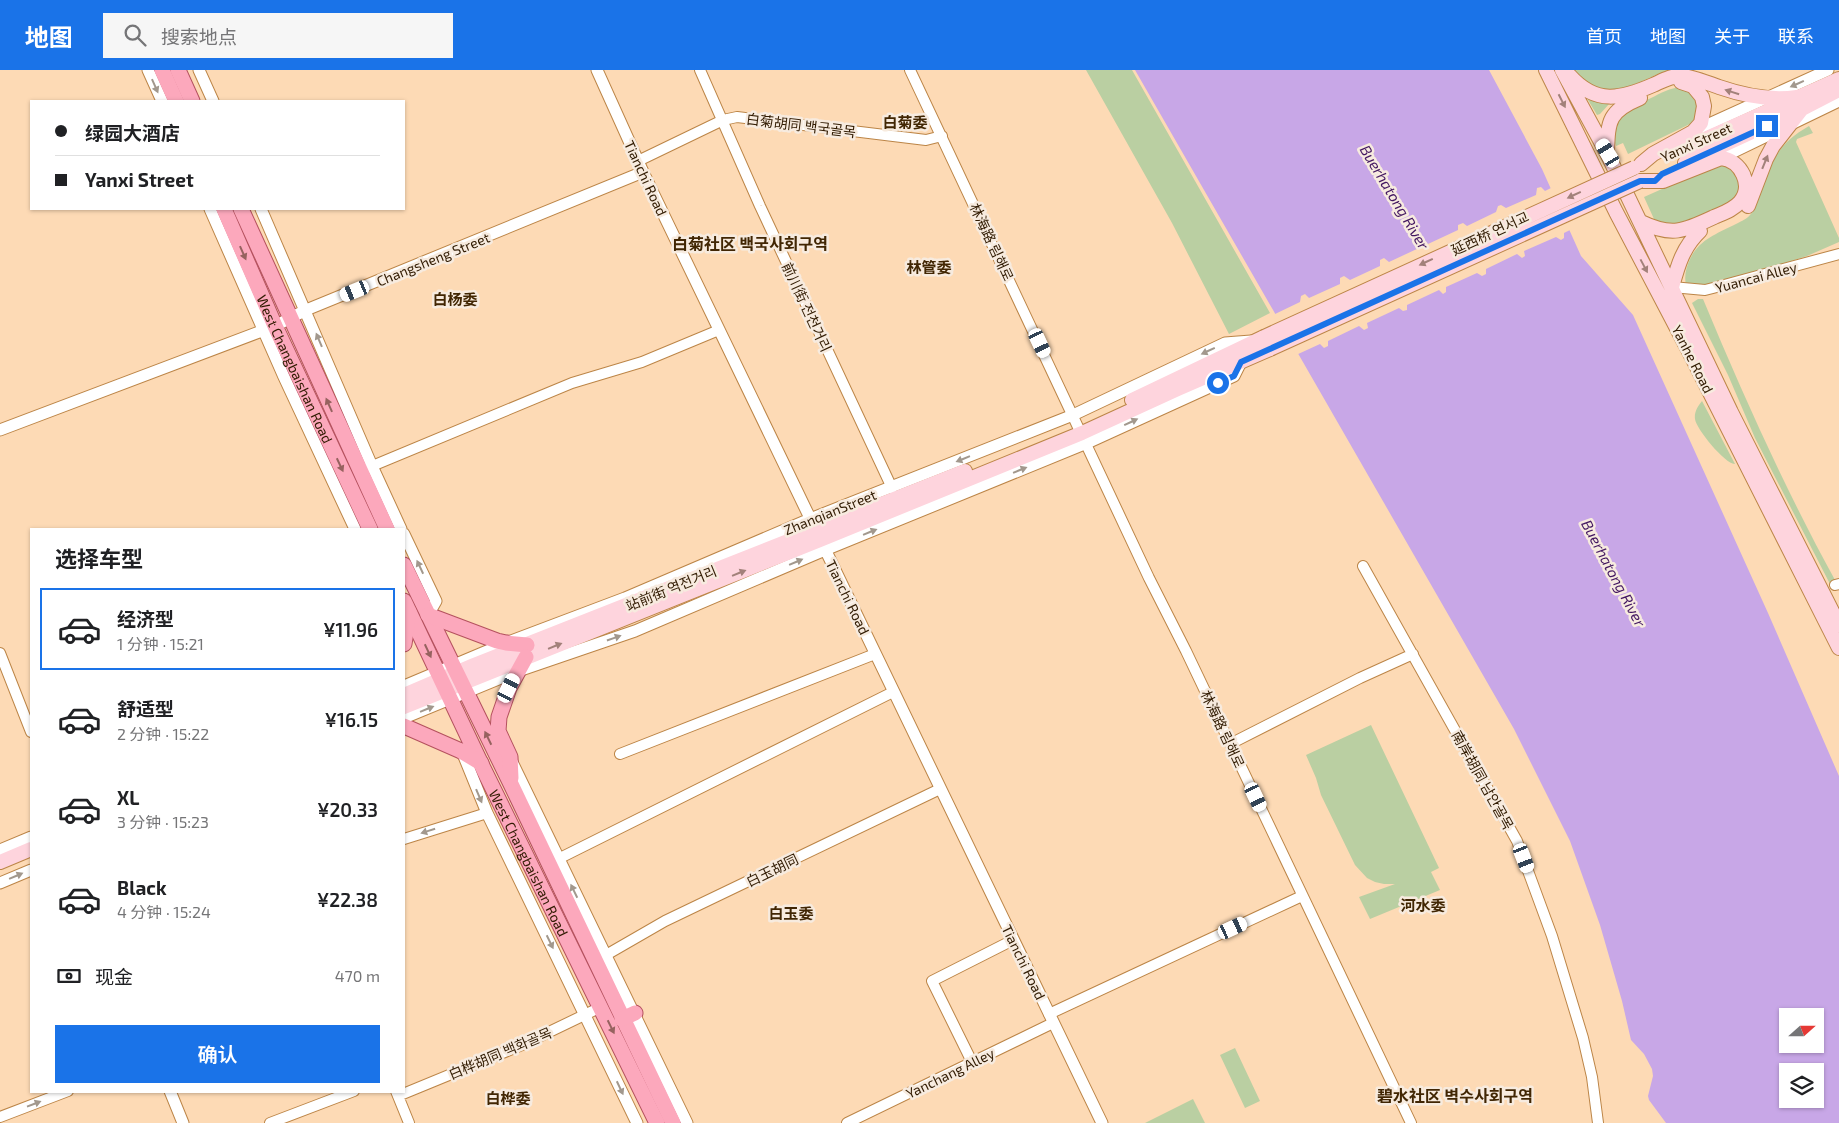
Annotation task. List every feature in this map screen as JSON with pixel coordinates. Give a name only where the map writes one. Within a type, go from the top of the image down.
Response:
[{"type":"main road","points":[[162,70],[176,100]]},
{"type":"main road","points":[[178,70],[192,100]]},
{"type":"main road","name":"Yanhe Road","points":[[1546,70],[1839,648]]},
{"type":"main road","points":[[1563,70],[1580,88],[1597,95],[1627,96],[1666,79],[1682,76],[1735,93],[1800,103],[1766,159],[1746,208],[1736,215],[1732,215],[1686,236],[1671,238],[1644,227]]},
{"type":"main road","name":"Yanhe Road","points":[[1563,70],[1594,131],[1608,153],[1731,412],[1839,625]]},
{"type":"main road","name":"Yanxi Street","points":[[1640,181],[1655,181],[1662,174],[1800,103],[1839,79]]},
{"type":"main road","points":[[1578,132],[1594,131],[1632,101],[1674,83],[1687,83],[1693,86],[1702,98],[1703,115],[1696,130],[1653,154],[1638,166]]},
{"type":"main road","name":"Yanxi Street","points":[[1638,166],[1655,161],[1800,103],[1839,90]]},
{"type":"main road","points":[[1608,153],[1608,132],[1612,115]]},
{"type":"main road","points":[[1622,223],[1659,230],[1678,231],[1726,212],[1740,202],[1745,192],[1744,178],[1741,171],[1735,164],[1721,158],[1663,181],[1655,181]]},
{"type":"main road","name":"延西桥 연서교","points":[[1263,342],[1638,166]]},
{"type":"main road","name":"延西桥 연서교","points":[[1263,342],[1640,181]]},
{"type":"main road","name":"West Changbaishan Road","points":[[224,210],[270,328],[370,528]]},
{"type":"main road","name":"West Changbaishan Road","points":[[241,210],[291,319],[366,468],[387,528]]},
{"type":"main road","points":[[1672,287],[1681,257],[1700,231]]},
{"type":"main road","name":"ZhanqianStreet","points":[[1080,429],[1263,342]]},
{"type":"main road","name":"ZhanqianStreet","points":[[818,535],[1241,362],[1263,342]]},
{"type":"main road","name":"站前街 역전거리","points":[[527,651],[818,535]]},
{"type":"main road","name":"West Changbaishan Road","points":[[405,567],[511,784],[628,1016],[672,1123]]},
{"type":"main road","points":[[405,635],[406,608]]},
{"type":"main road","name":"West Changbaishan Road","points":[[406,608],[658,1123]]},
{"type":"main road","points":[[428,615],[527,651],[509,688],[499,717],[498,731],[510,757],[511,784]]},
{"type":"main road","name":"ZhanqianStreet","points":[[459,679],[527,651]]},
{"type":"main road","points":[[405,706],[459,679]]},
{"type":"main road","points":[[405,695],[444,685]]},
{"type":"main road","points":[[405,726],[460,750],[481,764]]},
{"type":"main road","points":[[0,862],[30,849]]},
{"type":"main road","points":[[0,872],[30,859]]},
{"type":"street","points":[[148,70],[162,100]]},
{"type":"street","points":[[199,70],[213,100]]},
{"type":"street","name":"Tianchi Road","points":[[597,70],[643,172],[1102,1123]]},
{"type":"street","name":"前川街 전천거리","points":[[700,70],[760,206],[892,488]]},
{"type":"street","name":"林海路 림해로","points":[[910,70],[1149,578],[1411,1123]]},
{"type":"street","name":"Yanxi Street","points":[[1696,130],[1828,70]]},
{"type":"street","name":"Yanxi Street","points":[[1721,158],[1839,101]]},
{"type":"street","name":"白菊胡同 백국골목","points":[[638,161],[723,120],[743,117],[926,140],[942,136]]},
{"type":"street","name":"Changsheng Street","points":[[0,430],[270,328],[306,310],[643,172]]},
{"type":"street","name":"West Changbaishan Road","points":[[211,210],[270,328],[355,528]]},
{"type":"street","name":"West Changbaishan Road","points":[[261,210],[306,310],[366,468],[401,528]]},
{"type":"street","name":"Yuancai Alley","points":[[1672,287],[1705,290],[1839,254]]},
{"type":"street","points":[[366,468],[572,382],[642,362],[719,330]]},
{"type":"street","name":"ZhanqianStreet","points":[[405,717],[444,685],[459,679],[518,671],[635,631],[818,535],[892,488],[1080,429]]},
{"type":"street","name":"ZhanqianStreet","points":[[459,679],[506,643],[625,598],[818,535]]},
{"type":"street","points":[[405,536],[436,601],[428,615]]},
{"type":"street","name":"南岸胡同 남안골목","points":[[1363,566],[1517,841],[1552,936],[1583,1038],[1592,1077],[1598,1123]]},
{"type":"street","points":[[0,653],[30,729]]},
{"type":"street","points":[[620,754],[875,654]]},
{"type":"street","points":[[1230,744],[1360,678],[1413,654]]},
{"type":"street","name":"ZhanqianStreet","points":[[405,686],[444,685]]},
{"type":"street","points":[[558,859],[893,692]]},
{"type":"street","points":[[467,735],[460,750],[486,813],[637,1123]]},
{"type":"street","points":[[510,757],[606,955],[628,1016],[687,1123]]},
{"type":"street","name":"白玉胡同","points":[[606,955],[665,921],[940,790]]},
{"type":"street","points":[[405,839],[486,813]]},
{"type":"street","points":[[0,850],[30,837]]},
{"type":"street","points":[[0,883],[30,870]]},
{"type":"street","name":"Yanchang Alley","points":[[847,1123],[972,1062],[1051,1018],[1302,896]]},
{"type":"street","points":[[972,1062],[932,981],[1013,940]]},
{"type":"street","name":"白桦胡同 백화골목","points":[[405,1091],[522,1044],[601,1007]]},
{"type":"street","points":[[0,1117],[63,1093]]},
{"type":"street","points":[[171,1093],[183,1123]]},
{"type":"street","points":[[270,1123],[349,1093]]},
{"type":"street","points":[[397,1094],[409,1123]]},
{"type":"green space","points":[[1086,70],[1132,70],[1270,313],[1229,334],[1172,223]]},
{"type":"green space","points":[[1573,70],[1670,70],[1631,86],[1611,90],[1601,89],[1588,84]]},
{"type":"green space","points":[[1681,87],[1696,95],[1698,116],[1694,122],[1628,154],[1623,143],[1616,146],[1615,128],[1623,115],[1658,94]]},
{"type":"green space","points":[[1585,95],[1610,103],[1597,115]]},
{"type":"green space","points":[[1809,126],[1813,133],[1797,139],[1796,142],[1839,238],[1839,242],[1807,256],[1716,285],[1701,288],[1686,285],[1686,269],[1694,252],[1709,238],[1750,215],[1756,205],[1770,167],[1779,151],[1791,138]]},
{"type":"green space","points":[[1718,164],[1728,165],[1740,177],[1738,194],[1732,202],[1692,221],[1669,226],[1654,219],[1644,197]]},
{"type":"green space","points":[[1698,299],[1703,299],[1765,441],[1835,580],[1830,584],[1755,438],[1728,375],[1692,303]]},
{"type":"green space","points":[[1702,401],[1735,464],[1725,459],[1700,430],[1695,414]]},
{"type":"green space","points":[[1371,725],[1439,868],[1431,872],[1440,890],[1370,919],[1359,897],[1395,884],[1375,882],[1367,878],[1355,865],[1321,795],[1306,755]]},
{"type":"green space","points":[[1235,1048],[1260,1101],[1245,1108],[1220,1055]]},
{"type":"green space","points":[[1193,1099],[1205,1123],[1145,1123]]},
{"type":"water","name":"Buerhatong River","points":[[1135,70],[1489,70],[1542,169],[1581,256],[1633,315],[1768,613],[1839,776],[1839,1123],[1666,1123],[1649,1100],[1648,1096],[1653,1076],[1652,1069],[1644,1054],[1631,1040],[1600,925],[1570,841],[1514,729]]},
{"type":"pier","points":[[1541,187],[1545,191],[1553,187],[1572,229],[1564,233],[1564,238],[1561,240],[1556,237],[1524,251],[1525,256],[1522,258],[1517,254],[1486,269],[1486,274],[1482,276],[1477,273],[1446,287],[1446,292],[1443,294],[1439,290],[1407,305],[1407,310],[1403,311],[1399,308],[1367,323],[1368,328],[1364,330],[1359,326],[1328,341],[1328,346],[1324,348],[1320,344],[1296,355],[1273,315],[1300,302],[1301,296],[1305,294],[1309,298],[1340,284],[1340,278],[1344,276],[1350,280],[1380,266],[1380,260],[1384,258],[1389,262],[1419,248],[1419,242],[1424,240],[1428,244],[1458,230],[1458,225],[1463,223],[1467,226],[1496,212],[1498,206],[1501,205],[1506,208],[1536,195],[1537,188]]},
{"type":"district","name":"白菊委","points":[[905,122]]},
{"type":"district","name":"白菊社区 백국사회구역","points":[[750,243]]},
{"type":"district","name":"林管委","points":[[929,267]]},
{"type":"district","name":"白杨委","points":[[455,299]]},
{"type":"district","name":"河水委","points":[[1423,905]]},
{"type":"district","name":"白玉委","points":[[791,913]]},
{"type":"district","name":"碧水社区 벽수사회구역","points":[[1455,1095]]},
{"type":"district","name":"白桦委","points":[[508,1098]]},
{"type":"route","points":[[1218,383],[1234,376],[1241,362],[1640,181],[1655,181],[1662,174],[1767,126]]}]
